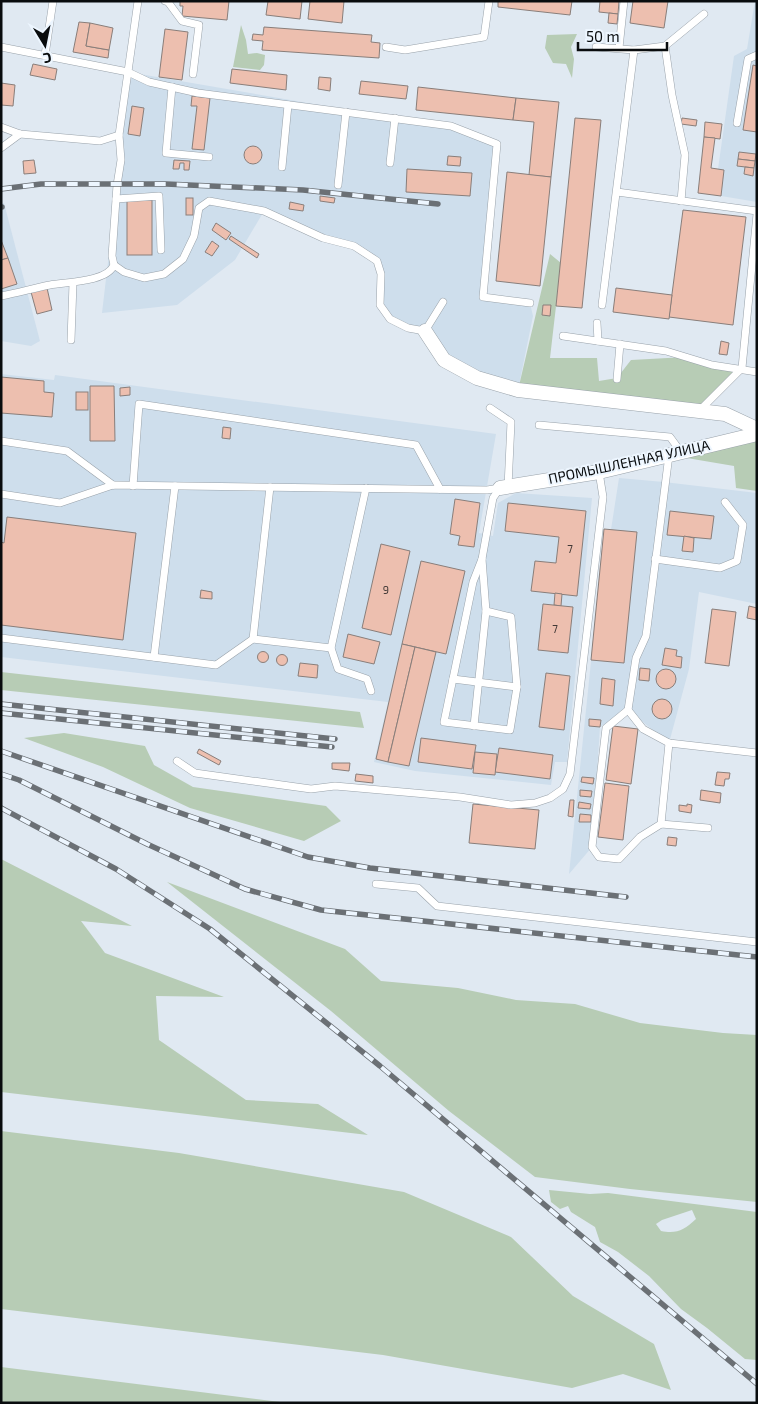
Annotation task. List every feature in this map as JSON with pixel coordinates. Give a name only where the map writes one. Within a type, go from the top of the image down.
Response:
[{"type":"street","points":[[425,331],[444,360],[477,378],[518,390],[725,414],[757,429]]},
{"type":"street","name":"ПРОМЫШЛЕННАЯ УЛИЦА","points":[[504,488],[599,472],[757,434]]},
{"type":"lane","points":[[45,55],[53,1]]},
{"type":"lane","points":[[1,296],[50,285],[73,283],[112,271],[114,264],[112,256],[116,198],[121,160],[119,135],[138,1]]},
{"type":"lane","points":[[165,1],[168,2],[182,21],[199,25],[193,74]]},
{"type":"lane","points":[[386,47],[405,50],[484,38],[489,1]]},
{"type":"lane","points":[[619,48],[624,1]]},
{"type":"lane","points":[[596,47],[634,50],[665,46],[704,14]]},
{"type":"lane","points":[[665,46],[672,95],[685,155],[682,201]]},
{"type":"lane","points":[[1,48],[128,72],[149,82],[198,93],[451,126],[497,144],[483,297],[530,303]]},
{"type":"lane","points":[[602,305],[634,50]]},
{"type":"lane","points":[[736,123],[748,59],[757,54]]},
{"type":"lane","points":[[172,87],[166,153],[209,157]]},
{"type":"lane","points":[[282,168],[288,105]]},
{"type":"lane","points":[[338,185],[346,112]]},
{"type":"lane","points":[[390,163],[395,118]]},
{"type":"lane","points":[[1,127],[20,134],[100,141],[119,135]]},
{"type":"lane","points":[[1,148],[20,134]]},
{"type":"lane","points":[[617,192],[757,213],[742,368],[699,411]]},
{"type":"lane","points":[[116,198],[159,196],[161,250]]},
{"type":"lane","points":[[114,264],[124,272],[144,278],[164,274],[183,260],[194,236],[199,208],[208,201],[264,211],[323,238],[354,246],[376,261],[381,274],[380,305],[390,320],[408,328],[425,331],[443,302]]},
{"type":"lane","points":[[71,340],[73,283]]},
{"type":"lane","points":[[596,323],[598,341]]},
{"type":"lane","points":[[563,336],[666,351],[712,364],[757,372]]},
{"type":"lane","points":[[617,378],[620,344]]},
{"type":"lane","points":[[133,486],[139,404],[416,444],[440,489]]},
{"type":"lane","points":[[486,611],[511,617],[517,687],[510,730],[444,722],[472,582],[482,559],[493,498],[504,488],[511,422],[490,408]]},
{"type":"lane","points":[[539,425],[670,437],[675,453],[655,559],[646,636],[636,658],[628,710],[606,728],[592,847],[599,857],[619,859],[640,838],[661,824],[708,828]]},
{"type":"lane","points":[[1,441],[67,451],[113,485]]},
{"type":"lane","points":[[177,761],[195,773],[311,789],[335,786],[460,797],[511,805],[535,803],[550,798],[563,789],[570,774],[602,497],[599,472]]},
{"type":"lane","points":[[1,494],[60,503],[113,485],[487,490],[504,488]]},
{"type":"lane","points":[[154,657],[175,486]]},
{"type":"lane","points":[[253,639],[270,487]]},
{"type":"lane","points":[[366,488],[331,648],[338,669],[367,679],[371,690]]},
{"type":"lane","points":[[655,559],[720,568],[737,561],[743,525],[725,502]]},
{"type":"lane","points":[[474,726],[486,611],[482,559]]},
{"type":"lane","points":[[1,638],[216,665],[253,639],[331,648]]},
{"type":"lane","points":[[453,679],[517,687]]},
{"type":"lane","points":[[628,710],[643,729],[669,743],[757,753]]},
{"type":"lane","points":[[661,824],[669,743]]},
{"type":"lane","points":[[376,884],[418,888],[437,906],[757,942]]},
{"type":"shaded area","points":[[755,1],[757,1],[757,202],[721,196],[724,170],[718,169],[734,56],[747,49]]},
{"type":"shaded area","points":[[128,72],[451,126],[497,144],[483,297],[530,303],[533,316],[518,390],[444,360],[425,331],[390,319],[380,305],[381,274],[370,257],[354,246],[323,238],[264,211],[235,260],[177,305],[102,313]]},
{"type":"shaded area","points":[[4,203],[40,341],[31,346],[1,341],[1,204]]},
{"type":"shaded area","points":[[1,374],[54,380],[55,375],[496,434],[479,533],[493,536],[498,503],[516,493],[592,498],[567,762],[555,762],[551,785],[415,771],[374,762],[388,702],[1,657]]},
{"type":"shaded area","points":[[619,478],[757,493],[757,604],[699,592],[689,669],[669,743],[628,710],[600,727],[592,847],[569,874],[592,652]]},
{"type":"green space","points":[[241,25],[248,54],[257,53],[265,55],[264,65],[260,70],[233,67]]},
{"type":"green space","points":[[577,34],[571,47],[574,59],[572,78],[566,64],[553,63],[545,48],[547,35]]},
{"type":"green space","points":[[550,254],[561,263],[550,358],[597,358],[599,381],[617,378],[631,360],[686,357],[742,368],[699,411],[518,390]]},
{"type":"green space","points":[[757,434],[757,491],[736,488],[734,466],[669,455]]},
{"type":"green space","points":[[1,672],[360,712],[364,728],[1,690]]},
{"type":"green space","points":[[64,733],[145,746],[154,765],[193,787],[326,806],[341,821],[304,841],[190,808],[103,767],[24,738]]},
{"type":"green space","points":[[1,859],[132,926],[81,921],[105,953],[224,997],[156,996],[159,1040],[246,1100],[318,1104],[368,1135],[1,1092]]},
{"type":"green space","points":[[167,882],[345,949],[381,981],[458,988],[516,1000],[575,1004],[640,1023],[757,1035],[757,1202],[535,1177],[449,1111],[331,1011]]},
{"type":"green space","points":[[1,1131],[179,1153],[404,1192],[511,1237],[573,1296],[654,1344],[671,1390],[623,1374],[572,1388],[383,1355],[1,1309]]},
{"type":"green space","points":[[549,1190],[590,1194],[608,1193],[757,1212],[757,1360],[745,1359],[681,1309],[649,1276],[618,1252],[600,1242],[595,1227],[571,1212],[568,1206],[560,1209],[551,1202]],"holes":[[[692,1210],[696,1219],[688,1226],[672,1232],[661,1231],[656,1224],[662,1220]]]},
{"type":"green space","points":[[1,1367],[288,1403],[1,1403]]},
{"type":"building","points":[[180,1],[229,1],[227,20],[182,16],[183,6],[180,6]]},
{"type":"building","points":[[268,1],[302,1],[300,19],[266,15]]},
{"type":"building","points":[[310,1],[344,1],[342,23],[308,19]]},
{"type":"building","points":[[498,1],[572,1],[570,15],[498,7]]},
{"type":"building","points":[[600,1],[619,1],[618,14],[599,12]]},
{"type":"building","points":[[633,1],[668,1],[664,28],[630,23]]},
{"type":"building","points":[[609,13],[618,14],[617,24],[608,23]]},
{"type":"building","points":[[79,22],[90,23],[86,46],[109,50],[108,58],[73,52]]},
{"type":"building","points":[[90,23],[113,28],[109,50],[86,46]]},
{"type":"building","points":[[264,27],[372,35],[371,42],[380,43],[379,58],[262,50],[263,41],[252,40],[253,34],[263,35]]},
{"type":"building","points":[[165,29],[188,32],[182,80],[159,77]]},
{"type":"building","points":[[33,64],[57,69],[55,80],[30,75]]},
{"type":"building","points":[[753,65],[757,66],[757,132],[743,130]]},
{"type":"building","points":[[232,69],[287,75],[286,90],[230,83]]},
{"type":"building","points":[[319,77],[331,78],[330,91],[318,89]]},
{"type":"building","points":[[361,81],[408,86],[406,99],[359,94]]},
{"type":"building","points":[[1,83],[15,85],[13,106],[1,105]]},
{"type":"building","points":[[418,87],[516,98],[513,120],[416,110]]},
{"type":"building","points":[[192,96],[210,98],[204,150],[192,149],[197,106],[191,106]]},
{"type":"building","points":[[516,98],[559,102],[551,177],[529,175],[534,122],[513,120]]},
{"type":"building","points":[[132,106],[144,108],[140,136],[128,134]]},
{"type":"building","points":[[575,118],[601,120],[582,308],[556,306]]},
{"type":"building","points":[[682,118],[697,120],[696,126],[681,124]]},
{"type":"building","points":[[705,122],[722,124],[720,139],[704,137]]},
{"type":"building","points":[[704,137],[715,138],[711,168],[724,170],[721,196],[698,193]]},
{"type":"building","points":[[253,146],[259,149],[262,155],[259,161],[253,164],[247,161],[244,155],[247,149]]},
{"type":"building","points":[[739,152],[756,154],[755,161],[738,159]]},
{"type":"building","points":[[448,156],[461,157],[460,166],[447,165]]},
{"type":"building","points":[[738,159],[755,161],[754,168],[737,166]]},
{"type":"building","points":[[34,160],[36,173],[24,174],[23,161]]},
{"type":"building","points":[[174,160],[190,161],[189,170],[184,170],[184,163],[180,163],[179,169],[173,169]]},
{"type":"building","points":[[745,167],[754,168],[753,176],[744,174]]},
{"type":"building","points":[[407,169],[472,173],[470,196],[406,192]]},
{"type":"building","points":[[507,172],[551,177],[540,286],[496,281]]},
{"type":"building","points":[[320,196],[335,198],[334,203],[320,201]]},
{"type":"building","points":[[186,198],[193,198],[193,215],[186,215]]},
{"type":"building","points":[[127,200],[152,200],[152,255],[127,255]]},
{"type":"building","points":[[290,202],[304,205],[303,211],[289,209]]},
{"type":"building","points":[[683,210],[746,217],[733,325],[669,317]]},
{"type":"building","points":[[216,223],[231,233],[226,240],[212,230]]},
{"type":"building","points":[[231,236],[259,254],[257,258],[229,239]]},
{"type":"building","points":[[1,240],[8,258],[1,260]]},
{"type":"building","points":[[212,241],[219,246],[212,256],[205,252]]},
{"type":"building","points":[[8,258],[17,284],[1,289],[1,260]]},
{"type":"building","points":[[47,288],[52,310],[37,314],[31,292]]},
{"type":"building","points":[[616,288],[672,295],[669,319],[613,312]]},
{"type":"building","points":[[543,305],[551,305],[550,316],[542,315]]},
{"type":"building","points":[[721,341],[729,343],[727,355],[719,354]]},
{"type":"building","points":[[1,377],[44,381],[44,392],[54,393],[52,417],[1,413]]},
{"type":"building","points":[[90,386],[114,386],[115,441],[90,441]]},
{"type":"building","points":[[130,387],[130,395],[120,396],[120,388]]},
{"type":"building","points":[[76,392],[88,392],[88,410],[76,410]]},
{"type":"building","points":[[223,427],[231,428],[230,439],[222,438]]},
{"type":"building","points":[[455,499],[480,503],[474,547],[458,545],[460,536],[450,534]]},
{"type":"building","points":[[508,503],[586,511],[577,596],[531,591],[535,561],[556,563],[559,537],[505,531]]},
{"type":"building","points":[[670,511],[714,516],[711,539],[667,535]]},
{"type":"building","points":[[7,517],[136,533],[123,640],[1,625],[1,542],[4,543]]},
{"type":"building","points":[[604,529],[637,532],[624,663],[591,660]]},
{"type":"building","points":[[684,536],[694,538],[693,552],[682,551]]},
{"type":"building","points":[[381,544],[410,551],[391,635],[362,628]]},
{"type":"building","points":[[421,561],[465,571],[446,654],[402,644]]},
{"type":"building","points":[[201,590],[212,592],[212,599],[200,598]]},
{"type":"building","points":[[555,593],[562,594],[561,606],[554,605]]},
{"type":"building","points":[[543,604],[573,607],[568,653],[538,650]]},
{"type":"building","points":[[749,606],[757,608],[757,620],[747,618]]},
{"type":"building","points":[[712,609],[736,612],[729,666],[705,663]]},
{"type":"building","points":[[348,634],[380,642],[374,664],[343,657]]},
{"type":"building","points":[[402,644],[415,647],[388,762],[376,759]]},
{"type":"building","points":[[415,647],[436,652],[409,766],[388,762]]},
{"type":"building","points":[[665,648],[677,650],[676,656],[682,657],[681,668],[662,665]]},
{"type":"building","points":[[261,652],[265,652],[268,657],[267,661],[261,662],[258,659],[258,655]]},
{"type":"building","points":[[280,655],[284,655],[287,660],[286,664],[280,665],[277,662],[277,658]]},
{"type":"building","points":[[300,663],[318,665],[317,678],[298,676]]},
{"type":"building","points":[[640,668],[650,669],[649,681],[639,680]]},
{"type":"building","points":[[666,669],[673,672],[676,679],[673,686],[666,689],[659,686],[656,679],[659,672]]},
{"type":"building","points":[[546,673],[570,676],[564,730],[539,727]]},
{"type":"building","points":[[602,678],[615,680],[613,706],[600,704]]},
{"type":"building","points":[[662,699],[669,702],[672,709],[669,716],[662,719],[655,716],[652,709],[655,702]]},
{"type":"building","points":[[589,719],[601,720],[600,727],[589,726]]},
{"type":"building","points":[[613,726],[638,729],[631,784],[606,780]]},
{"type":"building","points":[[421,738],[476,745],[472,769],[418,762]]},
{"type":"building","points":[[499,748],[553,755],[550,779],[495,772]]},
{"type":"building","points":[[199,749],[221,761],[219,765],[197,753]]},
{"type":"building","points":[[475,752],[497,754],[495,775],[473,773]]},
{"type":"building","points":[[332,763],[350,763],[349,771],[332,769]]},
{"type":"building","points":[[717,772],[730,773],[729,779],[725,779],[724,786],[715,785]]},
{"type":"building","points":[[356,774],[373,776],[373,783],[355,781]]},
{"type":"building","points":[[582,777],[594,778],[593,784],[581,782]]},
{"type":"building","points":[[605,783],[629,786],[623,840],[598,837]]},
{"type":"building","points":[[580,790],[592,791],[591,797],[580,796]]},
{"type":"building","points":[[701,790],[721,793],[720,803],[700,800]]},
{"type":"building","points":[[570,800],[574,800],[573,817],[568,816]]},
{"type":"building","points":[[579,802],[591,804],[590,809],[578,808]]},
{"type":"building","points":[[473,804],[539,810],[535,849],[469,843]]},
{"type":"building","points":[[687,804],[692,805],[691,813],[679,811],[679,805],[687,806]]},
{"type":"building","points":[[580,814],[591,815],[591,822],[579,822]]},
{"type":"building","points":[[668,837],[677,838],[676,846],[667,845]]},
{"type":"railway","points":[[1,189],[41,184],[166,184],[303,190],[438,204]]},
{"type":"railway","points":[[1,704],[335,739]]},
{"type":"railway","points":[[1,713],[332,747]]},
{"type":"railway","points":[[1,751],[308,857],[370,868],[626,897]]},
{"type":"railway","points":[[1,774],[19,780],[147,844],[245,889],[321,910],[757,957]]},
{"type":"railway","points":[[1,808],[116,869],[210,929],[380,1066],[757,1384]]}]
